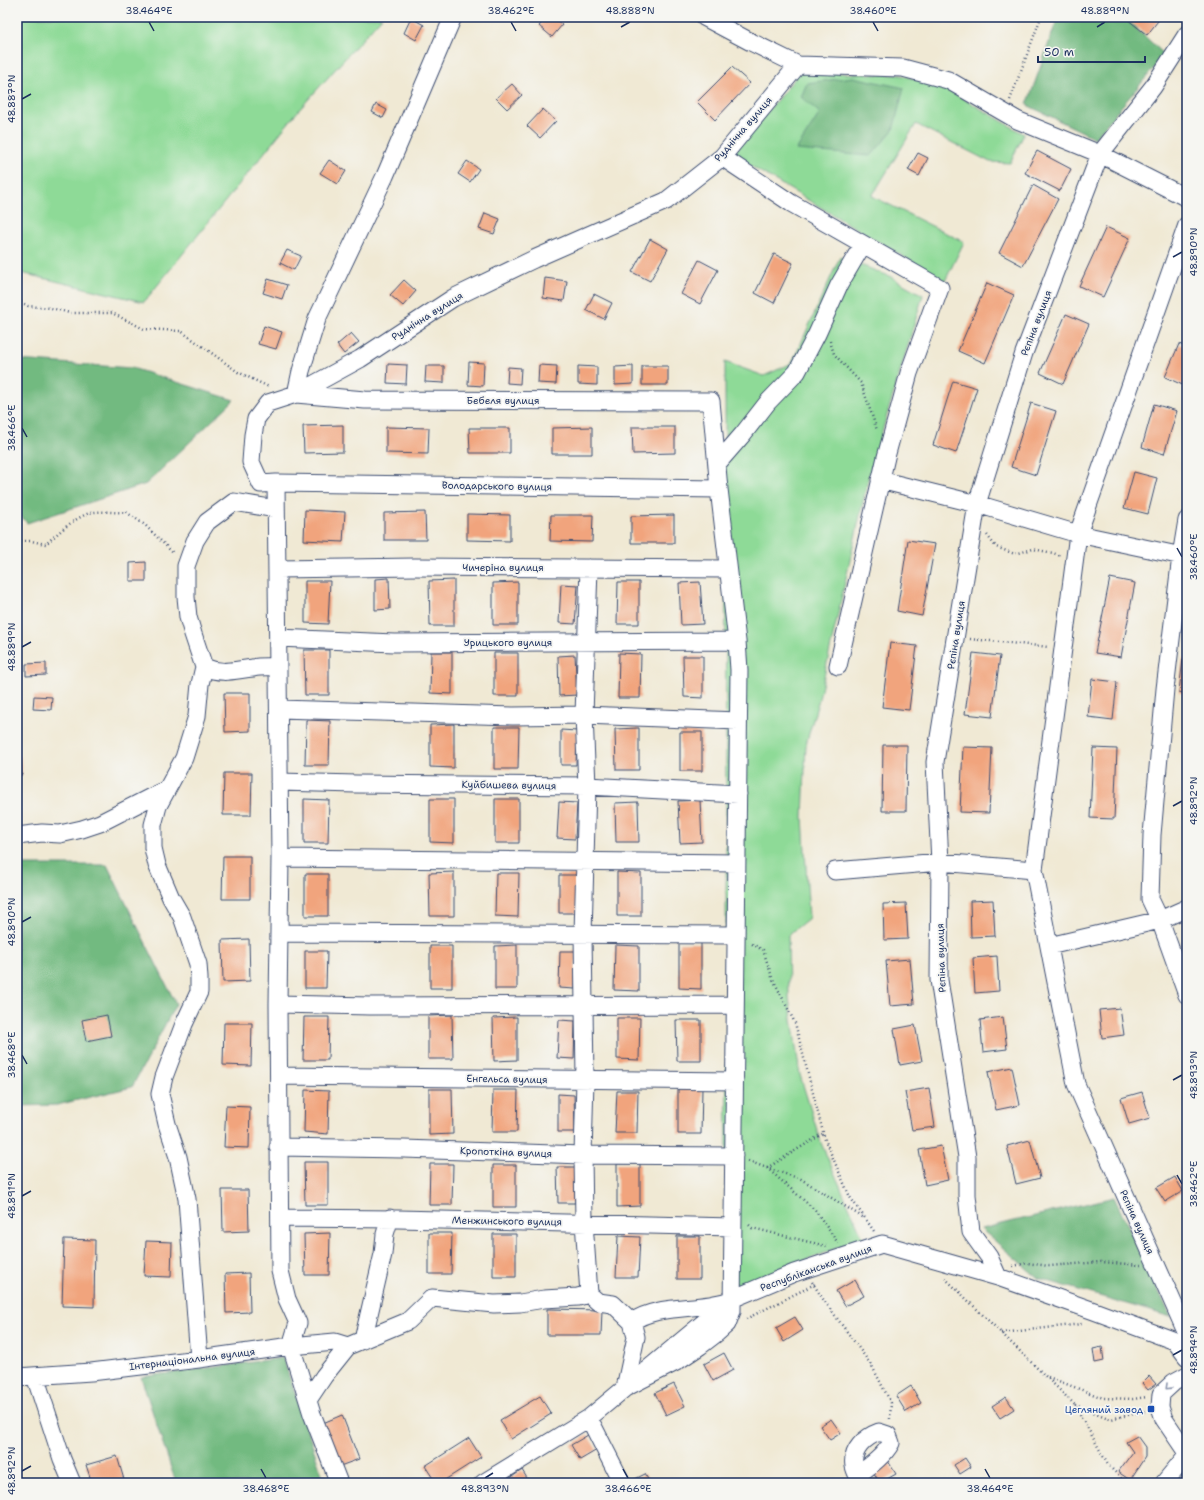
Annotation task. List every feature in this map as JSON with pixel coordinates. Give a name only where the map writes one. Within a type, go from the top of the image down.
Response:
[{"type":"street","points":[[296,394],[301,371],[317,319],[385,176],[453,17]]},
{"type":"street","points":[[704,17],[798,65],[903,68],[948,80],[1017,120],[1100,154],[1187,198]]},
{"type":"street","name":"Рєпіна вулиця","points":[[996,1273],[989,1257],[972,1232],[967,1195],[966,1156],[939,980],[940,862],[935,762],[976,510],[1024,353],[1100,154],[1152,87],[1187,34]]},
{"type":"street","name":"Руднічна вулиця","points":[[296,394],[360,359],[453,298],[534,259],[666,201],[722,157],[798,65]]},
{"type":"street","points":[[722,157],[791,203],[940,288],[909,373],[886,457],[838,666]]},
{"type":"street","name":"Рєпіна вулиця","points":[[1187,226],[1078,534],[1034,870],[1076,1084],[1187,1334]]},
{"type":"street","points":[[632,1322],[639,1317],[657,1312],[708,1306],[732,1299],[739,670],[717,464],[768,402],[797,372],[824,319],[839,285],[863,244]]},
{"type":"street","name":"Бебеля вулиця","points":[[296,394],[365,400],[711,401],[717,464]]},
{"type":"street","name":"Володарського вулиця","points":[[296,394],[268,403],[256,419],[251,462],[261,484],[719,489]]},
{"type":"street","points":[[880,480],[976,510],[1078,534],[1184,556]]},
{"type":"street","points":[[276,483],[280,858],[278,1004],[280,1076],[278,1147],[280,1271],[287,1299],[298,1323],[291,1346],[308,1400],[339,1483]]},
{"type":"street","points":[[199,1359],[187,1199],[178,1157],[167,1124],[160,1094],[164,1077],[184,1024],[199,992],[198,964],[182,917],[165,885],[157,865],[153,848],[153,826],[158,806],[184,758],[197,716],[200,684],[204,667],[192,634],[188,617],[186,566],[196,541],[207,522],[234,502],[276,509]]},
{"type":"street","points":[[1187,520],[1184,556],[1165,689],[1152,835],[1150,899],[1160,920],[1187,995]]},
{"type":"street","name":"Чичеріна вулиця","points":[[278,569],[415,567],[728,569]]},
{"type":"street","points":[[588,568],[584,715],[587,786],[583,934],[585,1006],[583,1155],[584,1222],[589,1294],[598,1302],[613,1304],[632,1322],[636,1337],[625,1388]]},
{"type":"street","name":"Урицького вулиця","points":[[278,638],[394,643],[737,641]]},
{"type":"street","points":[[204,667],[215,672],[278,666]]},
{"type":"street","points":[[279,709],[513,716],[584,715],[738,721]]},
{"type":"street","name":"Куйбишева вулиця","points":[[279,782],[587,786],[738,794]]},
{"type":"street","points":[[17,836],[42,833],[60,834],[82,829],[100,823],[151,796],[166,790]]},
{"type":"street","points":[[280,858],[737,863]]},
{"type":"street","points":[[835,871],[940,862],[1034,870]]},
{"type":"street","points":[[1049,946],[1160,920],[1187,908]]},
{"type":"street","points":[[279,933],[736,935]]},
{"type":"street","points":[[278,1004],[370,1006],[735,1004]]},
{"type":"street","name":"Енгельса вулиця","points":[[280,1076],[735,1081]]},
{"type":"street","name":"Кропоткіна вулиця","points":[[278,1147],[404,1149],[583,1155],[734,1156]]},
{"type":"street","name":"Менжинського вулиця","points":[[280,1218],[390,1218],[584,1222],[733,1219]]},
{"type":"street","points":[[355,1343],[383,1254],[390,1218]]},
{"type":"street","name":"Республіканська вулиця","points":[[483,1483],[589,1418],[732,1299],[805,1270],[882,1244],[996,1273],[1175,1341],[1187,1357]]},
{"type":"street","points":[[308,1400],[324,1376],[355,1343],[408,1321],[432,1298],[494,1304],[578,1297],[589,1294]]},
{"type":"street","name":"Інтернаціональна вулиця","points":[[17,1377],[91,1372],[291,1346],[335,1342],[355,1343]]},
{"type":"street","points":[[1164,1483],[1187,1454],[1164,1419],[1160,1401],[1174,1382],[1187,1375]]},
{"type":"street","points":[[35,1376],[62,1459],[72,1483]]},
{"type":"street","points":[[589,1418],[622,1483]]},
{"type":"street","points":[[879,1432],[888,1435],[891,1443],[887,1450],[869,1466],[860,1480],[854,1466],[855,1455],[860,1445],[870,1435],[879,1432]]},
{"type":"path","points":[[1005,113],[1041,17]]},
{"type":"path","points":[[17,300],[28,306],[51,308],[70,313],[112,313],[144,329],[181,331],[238,372],[275,390],[296,394]]},
{"type":"path","points":[[824,319],[834,354],[861,383],[886,457]]},
{"type":"path","points":[[976,510],[984,532],[996,547],[1015,554],[1033,549],[1074,561]]},
{"type":"path","points":[[17,541],[31,541],[46,544],[73,521],[94,512],[126,512],[145,525],[186,566]]},
{"type":"path","points":[[955,637],[1063,648]]},
{"type":"path","points":[[736,935],[762,950],[772,977],[795,1023],[824,1133],[850,1197],[882,1244]]},
{"type":"path","points":[[767,1168],[824,1133]]},
{"type":"path","points":[[734,1156],[801,1179],[866,1220]]},
{"type":"path","points":[[767,1168],[815,1210],[842,1249],[857,1253]]},
{"type":"path","points":[[733,1219],[752,1228],[827,1246]]},
{"type":"path","points":[[996,1273],[1027,1263],[1049,1266],[1101,1262],[1157,1267]]},
{"type":"path","points":[[805,1270],[814,1285],[872,1366],[891,1403],[890,1420],[882,1433]]},
{"type":"path","points":[[938,1274],[945,1278],[1075,1404],[1108,1466],[1124,1482]]},
{"type":"path","points":[[744,1320],[814,1285],[820,1280]]},
{"type":"path","points":[[1001,1333],[1087,1323]]},
{"type":"path","points":[[1046,1376],[1103,1398],[1160,1401]]},
{"type":"path","points":[[1075,1404],[1111,1419],[1160,1401]]},
{"type":"green space","points":[[17,17],[382,17],[298,111],[144,302],[17,272]]},
{"type":"green space","points":[[1058,17],[1124,17],[1165,55],[1095,138],[1027,105]]},
{"type":"green space","points":[[800,72],[901,75],[945,88],[1024,134],[1010,163],[990,162],[916,124],[872,196],[964,242],[945,281],[732,155]]},
{"type":"green space","points":[[853,77],[904,88],[893,130],[871,156],[796,150],[820,113],[801,97],[807,83]]},
{"type":"green space","points":[[840,257],[889,276],[923,295],[869,475],[819,699],[806,744],[803,817],[809,918],[788,935],[789,998],[800,1075],[821,1143],[863,1238],[727,1291],[725,362],[764,376],[792,363]]},
{"type":"green space","points":[[17,360],[132,368],[234,400],[146,484],[27,523],[17,512]]},
{"type":"green space","points":[[17,865],[107,865],[176,1004],[132,1087],[57,1105],[17,1106]]},
{"type":"green space","points":[[1114,1197],[1171,1317],[1038,1278],[981,1229]]},
{"type":"green space","points":[[283,1358],[325,1483],[176,1483],[141,1377]]},
{"type":"building","points":[[547,17],[553,17],[562,25],[552,37],[539,26]]},
{"type":"building","points":[[1128,17],[1161,17],[1147,35],[1127,19]]},
{"type":"building","points":[[411,18],[424,25],[416,40],[404,33]]},
{"type":"building","points":[[732,67],[750,83],[715,120],[697,102]]},
{"type":"building","points":[[512,84],[522,95],[507,109],[496,98]]},
{"type":"building","points":[[376,104],[387,110],[383,118],[372,112]]},
{"type":"building","points":[[543,109],[556,121],[540,138],[527,126]]},
{"type":"building","points":[[1037,151],[1071,169],[1060,191],[1025,173]]},
{"type":"building","points":[[918,153],[928,158],[919,176],[908,170]]},
{"type":"building","points":[[329,160],[346,171],[338,184],[320,173]]},
{"type":"building","points":[[467,161],[479,169],[470,182],[458,174]]},
{"type":"building","points":[[1033,185],[1058,199],[1023,266],[999,253]]},
{"type":"building","points":[[485,213],[500,219],[494,234],[479,229]]},
{"type":"building","points":[[1106,227],[1130,238],[1103,297],[1079,286]]},
{"type":"building","points":[[650,239],[668,249],[650,281],[632,272]]},
{"type":"building","points":[[287,250],[301,256],[294,270],[280,263]]},
{"type":"building","points":[[774,254],[793,263],[774,303],[755,293]]},
{"type":"building","points":[[699,260],[718,270],[700,304],[681,294]]},
{"type":"building","points":[[545,278],[567,281],[564,301],[543,298]]},
{"type":"building","points":[[268,279],[287,285],[282,299],[263,293]]},
{"type":"building","points":[[404,280],[416,291],[403,306],[390,295]]},
{"type":"building","points":[[987,283],[1014,295],[985,363],[958,351]]},
{"type":"building","points":[[594,294],[612,303],[604,319],[586,310]]},
{"type":"building","points":[[1066,314],[1089,324],[1063,384],[1040,373]]},
{"type":"building","points":[[264,326],[282,332],[276,349],[258,344]]},
{"type":"building","points":[[351,333],[359,342],[344,354],[337,345]]},
{"type":"building","points":[[1179,344],[1187,347],[1187,387],[1165,377]]},
{"type":"building","points":[[469,362],[484,363],[483,386],[468,385]]},
{"type":"building","points":[[388,364],[407,365],[406,384],[387,383]]},
{"type":"building","points":[[539,365],[557,366],[556,384],[538,383]]},
{"type":"building","points":[[426,366],[444,366],[444,383],[425,382]]},
{"type":"building","points":[[578,366],[597,367],[597,385],[578,384]]},
{"type":"building","points":[[633,366],[633,384],[615,385],[615,367]]},
{"type":"building","points":[[642,366],[668,366],[668,385],[642,385]]},
{"type":"building","points":[[508,367],[521,368],[520,384],[507,383]]},
{"type":"building","points":[[953,381],[977,388],[956,453],[933,445]]},
{"type":"building","points":[[1031,403],[1056,411],[1036,475],[1011,467]]},
{"type":"building","points":[[1154,404],[1177,411],[1164,454],[1142,447]]},
{"type":"building","points":[[343,425],[343,452],[304,453],[303,426]]},
{"type":"building","points":[[386,427],[429,428],[428,454],[386,453]]},
{"type":"building","points":[[592,427],[592,454],[552,454],[552,428]]},
{"type":"building","points":[[632,427],[675,427],[675,453],[633,454]]},
{"type":"building","points":[[469,428],[510,428],[510,453],[470,453]]},
{"type":"building","points":[[1134,472],[1157,478],[1148,514],[1124,508]]},
{"type":"building","points":[[305,510],[345,512],[343,542],[304,540]]},
{"type":"building","points":[[425,512],[426,540],[384,540],[384,513]]},
{"type":"building","points":[[467,514],[510,515],[510,541],[467,540]]},
{"type":"building","points":[[551,515],[593,515],[592,542],[550,541]]},
{"type":"building","points":[[674,515],[674,543],[631,543],[631,516]]},
{"type":"building","points":[[908,540],[935,544],[922,616],[897,611]]},
{"type":"building","points":[[146,562],[146,581],[130,581],[130,563]]},
{"type":"building","points":[[389,578],[390,609],[375,610],[375,579]]},
{"type":"building","points":[[1110,578],[1135,583],[1121,657],[1095,653]]},
{"type":"building","points":[[454,580],[454,626],[430,626],[429,581]]},
{"type":"building","points":[[305,581],[330,581],[328,624],[305,623]]},
{"type":"building","points":[[518,582],[518,625],[493,625],[493,583]]},
{"type":"building","points":[[618,582],[639,582],[639,624],[617,624]]},
{"type":"building","points":[[700,582],[703,624],[681,625],[679,583]]},
{"type":"building","points":[[561,584],[578,585],[575,624],[559,623]]},
{"type":"building","points":[[890,643],[917,646],[909,710],[882,707]]},
{"type":"building","points":[[304,650],[329,650],[329,695],[305,695]]},
{"type":"building","points":[[431,652],[452,652],[452,694],[430,693]]},
{"type":"building","points":[[494,653],[518,653],[518,696],[494,696]]},
{"type":"building","points":[[619,653],[641,654],[640,698],[618,698]]},
{"type":"building","points":[[973,653],[1000,656],[992,717],[965,714]]},
{"type":"building","points":[[575,655],[577,695],[559,696],[558,656]]},
{"type":"building","points":[[683,656],[703,656],[703,698],[684,697]]},
{"type":"building","points":[[1183,659],[1187,660],[1187,694],[1179,692]]},
{"type":"building","points":[[46,663],[46,675],[26,676],[26,664]]},
{"type":"building","points":[[1092,679],[1117,682],[1113,720],[1088,717]]},
{"type":"building","points":[[224,693],[250,693],[250,731],[225,732]]},
{"type":"building","points":[[34,696],[52,697],[51,710],[33,709]]},
{"type":"building","points":[[306,720],[330,721],[329,765],[305,765]]},
{"type":"building","points":[[454,724],[454,768],[430,767],[430,725]]},
{"type":"building","points":[[494,727],[519,727],[518,769],[494,769]]},
{"type":"building","points":[[639,728],[639,770],[616,770],[615,729]]},
{"type":"building","points":[[561,730],[577,731],[576,765],[561,765]]},
{"type":"building","points":[[680,732],[702,732],[702,771],[680,771]]},
{"type":"building","points":[[883,745],[907,745],[906,811],[882,811]]},
{"type":"building","points":[[963,747],[992,748],[989,813],[960,812]]},
{"type":"building","points":[[1093,748],[1117,749],[1114,819],[1090,818]]},
{"type":"building","points":[[17,756],[20,756],[22,775],[17,775]]},
{"type":"building","points":[[224,773],[252,773],[251,815],[223,815]]},
{"type":"building","points":[[304,799],[329,800],[328,843],[304,843]]},
{"type":"building","points":[[430,799],[454,799],[454,843],[430,842]]},
{"type":"building","points":[[495,799],[519,799],[519,843],[495,843]]},
{"type":"building","points":[[700,800],[702,842],[680,843],[678,801]]},
{"type":"building","points":[[559,802],[577,803],[575,839],[557,838]]},
{"type":"building","points":[[638,802],[639,842],[616,842],[615,803]]},
{"type":"building","points":[[223,856],[250,856],[250,899],[222,899]]},
{"type":"building","points":[[454,872],[454,916],[430,916],[429,873]]},
{"type":"building","points":[[617,872],[641,873],[641,916],[617,916]]},
{"type":"building","points":[[496,873],[519,873],[518,917],[495,916]]},
{"type":"building","points":[[305,874],[328,874],[328,916],[305,916]]},
{"type":"building","points":[[559,875],[576,875],[577,913],[559,913]]},
{"type":"building","points":[[993,900],[995,936],[971,937],[970,901]]},
{"type":"building","points":[[906,903],[908,939],[884,940],[883,904]]},
{"type":"building","points":[[249,939],[250,981],[223,982],[222,940]]},
{"type":"building","points":[[679,943],[701,943],[701,989],[679,988]]},
{"type":"building","points":[[517,945],[517,989],[495,989],[495,946]]},
{"type":"building","points":[[615,945],[639,946],[639,991],[614,990]]},
{"type":"building","points":[[430,946],[452,946],[452,988],[430,988]]},
{"type":"building","points":[[305,951],[327,951],[326,988],[305,988]]},
{"type":"building","points":[[560,951],[576,951],[575,989],[559,988]]},
{"type":"building","points":[[997,956],[999,991],[975,993],[973,958]]},
{"type":"building","points":[[910,959],[914,1004],[890,1006],[886,961]]},
{"type":"building","points":[[1120,1008],[1124,1035],[1102,1038],[1099,1010]]},
{"type":"building","points":[[107,1015],[111,1036],[86,1041],[82,1020]]},
{"type":"building","points":[[452,1015],[453,1059],[428,1059],[428,1016]]},
{"type":"building","points":[[304,1017],[329,1017],[328,1060],[303,1060]]},
{"type":"building","points":[[517,1017],[517,1060],[494,1061],[493,1018]]},
{"type":"building","points":[[1003,1017],[1007,1049],[983,1052],[980,1020]]},
{"type":"building","points":[[617,1018],[640,1018],[639,1060],[617,1059]]},
{"type":"building","points":[[559,1020],[575,1021],[574,1059],[557,1058]]},
{"type":"building","points":[[676,1020],[701,1020],[701,1061],[677,1061]]},
{"type":"building","points":[[224,1023],[252,1023],[251,1066],[223,1065]]},
{"type":"building","points":[[915,1025],[922,1061],[900,1065],[894,1029]]},
{"type":"building","points":[[1012,1067],[1020,1105],[996,1110],[988,1072]]},
{"type":"building","points":[[929,1088],[935,1127],[912,1130],[905,1092]]},
{"type":"building","points":[[429,1089],[452,1089],[453,1134],[429,1135]]},
{"type":"building","points":[[678,1089],[702,1089],[701,1134],[678,1134]]},
{"type":"building","points":[[305,1090],[329,1091],[328,1134],[304,1132]]},
{"type":"building","points":[[493,1090],[518,1090],[517,1132],[492,1132]]},
{"type":"building","points":[[617,1091],[638,1091],[637,1133],[615,1133]]},
{"type":"building","points":[[1142,1092],[1150,1118],[1129,1124],[1121,1098]]},
{"type":"building","points":[[558,1094],[574,1095],[575,1132],[558,1132]]},
{"type":"building","points":[[226,1106],[250,1107],[249,1148],[224,1147]]},
{"type":"building","points":[[1030,1140],[1040,1178],[1016,1184],[1007,1146]]},
{"type":"building","points":[[941,1146],[948,1180],[925,1185],[919,1150]]},
{"type":"building","points":[[304,1162],[328,1162],[328,1205],[305,1205]]},
{"type":"building","points":[[430,1164],[453,1164],[452,1205],[429,1205]]},
{"type":"building","points":[[617,1164],[640,1164],[640,1206],[617,1207]]},
{"type":"building","points":[[493,1165],[516,1165],[516,1207],[493,1207]]},
{"type":"building","points":[[557,1167],[575,1167],[575,1203],[558,1203]]},
{"type":"building","points":[[1175,1177],[1183,1191],[1165,1202],[1156,1188]]},
{"type":"building","points":[[222,1190],[248,1190],[249,1231],[223,1232]]},
{"type":"building","points":[[330,1233],[329,1275],[305,1275],[304,1234]]},
{"type":"building","points":[[429,1233],[452,1233],[451,1274],[429,1274]]},
{"type":"building","points":[[493,1234],[516,1234],[516,1277],[493,1277]]},
{"type":"building","points":[[618,1236],[640,1237],[638,1277],[616,1277]]},
{"type":"building","points":[[677,1236],[700,1236],[700,1279],[677,1279]]},
{"type":"building","points":[[64,1239],[95,1240],[94,1307],[62,1306]]},
{"type":"building","points":[[146,1241],[172,1242],[171,1277],[144,1276]]},
{"type":"building","points":[[249,1273],[250,1312],[226,1313],[225,1274]]},
{"type":"building","points":[[855,1280],[864,1296],[845,1306],[836,1291]]},
{"type":"building","points":[[547,1309],[602,1310],[601,1335],[547,1335]]},
{"type":"building","points":[[795,1317],[803,1330],[784,1342],[776,1328]]},
{"type":"building","points":[[1102,1347],[1104,1361],[1095,1363],[1093,1349]]},
{"type":"building","points":[[724,1353],[733,1370],[713,1381],[704,1364]]},
{"type":"building","points":[[1149,1376],[1156,1384],[1148,1390],[1142,1383]]},
{"type":"building","points":[[674,1384],[685,1406],[666,1415],[655,1393]]},
{"type":"building","points":[[911,1386],[921,1403],[906,1412],[896,1396]]},
{"type":"building","points":[[540,1396],[551,1414],[511,1439],[500,1420]]},
{"type":"building","points":[[1006,1397],[1014,1409],[1000,1418],[992,1406]]},
{"type":"building","points":[[342,1415],[359,1459],[340,1466],[323,1423]]},
{"type":"building","points":[[831,1419],[841,1433],[830,1440],[820,1426]]},
{"type":"building","points":[[588,1435],[597,1450],[580,1460],[571,1445]]},
{"type":"building","points":[[1137,1436],[1145,1447],[1145,1457],[1130,1480],[1118,1472],[1133,1452],[1126,1442]]},
{"type":"building","points":[[469,1438],[481,1457],[440,1483],[436,1483],[425,1466]]},
{"type":"building","points":[[117,1456],[125,1483],[92,1483],[86,1465]]},
{"type":"building","points":[[965,1458],[971,1467],[960,1474],[954,1465]]},
{"type":"building","points":[[888,1461],[896,1474],[880,1483],[872,1470]]},
{"type":"building","points":[[522,1470],[530,1483],[503,1483]]},
{"type":"building","points":[[645,1474],[650,1483],[632,1483],[631,1481]]},
{"type":"place","name":"Цегляний завод","points":[[1151,1409]]}]
